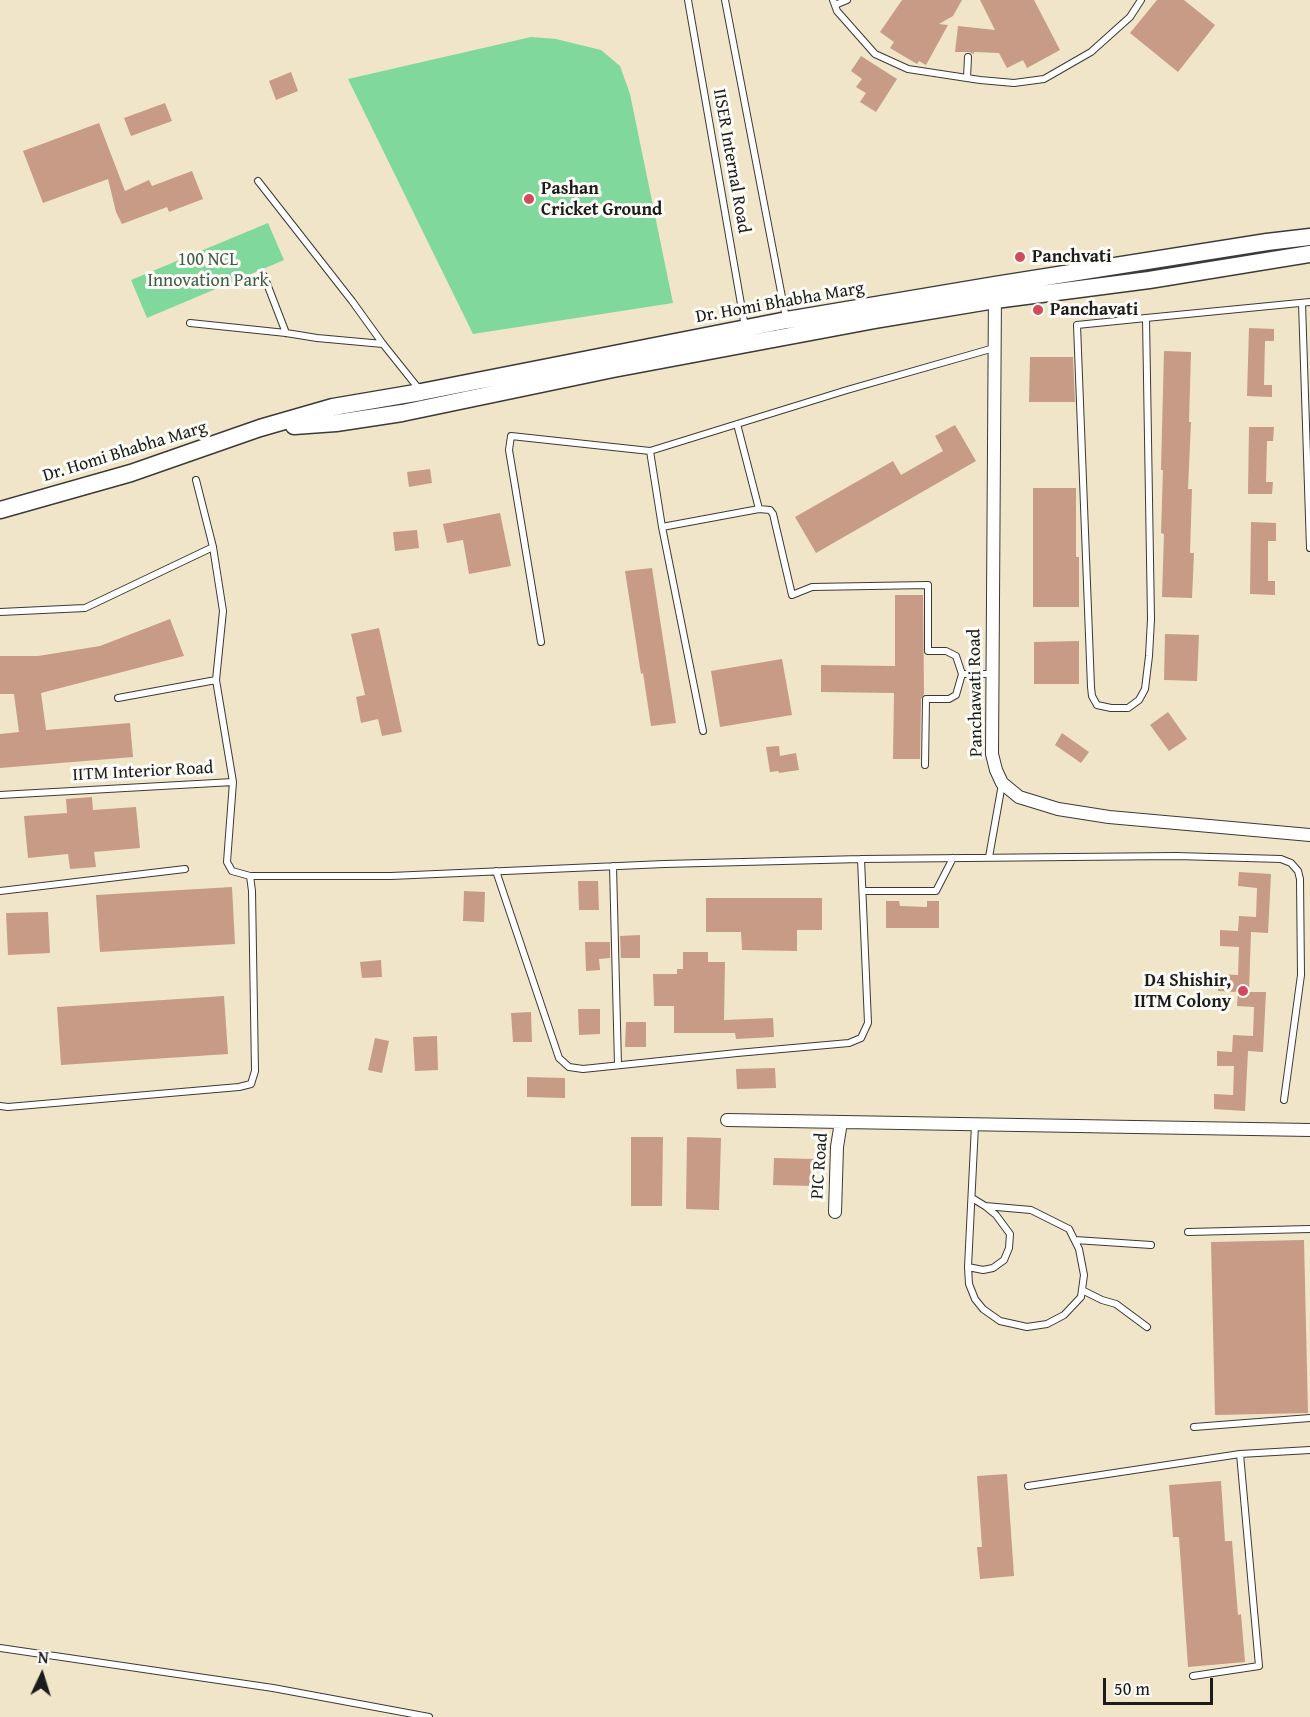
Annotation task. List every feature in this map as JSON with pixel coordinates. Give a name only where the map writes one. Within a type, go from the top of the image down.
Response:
[{"type":"main road","name":"Dr. Homi Bhabha Marg","points":[[0,510],[131,473],[260,428],[333,407],[995,293],[1267,242],[1310,237]]},
{"type":"main road","name":"Dr. Homi Bhabha Marg","points":[[995,293],[1149,280],[1310,254]]},
{"type":"main road","name":"Dr. Homi Bhabha Marg","points":[[260,428],[336,423],[436,407],[613,369],[746,335]]},
{"type":"street","name":"Panchawati Road","points":[[995,293],[992,754],[1002,783]]},
{"type":"street","points":[[1002,783],[1019,797],[1058,809],[1109,817],[1310,835]]},
{"type":"street","points":[[727,1120],[1310,1130]]},
{"type":"street","name":"PIC Road","points":[[835,1212],[837,1147],[841,1122]]},
{"type":"lane","name":"IISER Internal Road","points":[[688,0],[746,335]]},
{"type":"lane","name":"IISER Internal Road","points":[[725,0],[788,327]]},
{"type":"lane","points":[[847,0],[834,3],[837,11],[875,54],[908,69],[1014,82],[1044,79],[1091,52],[1130,17],[1141,0]]},
{"type":"lane","points":[[967,78],[968,57]]},
{"type":"lane","points":[[258,181],[383,344],[436,407]]},
{"type":"lane","points":[[264,276],[286,333]]},
{"type":"lane","points":[[1146,318],[1149,656],[1145,689],[1139,700],[1128,708],[1111,708],[1097,705],[1092,696],[1091,687],[1077,325],[1146,318],[1302,303],[1310,302]]},
{"type":"lane","points":[[1302,303],[1310,548]]},
{"type":"lane","points":[[190,323],[286,333],[317,339],[383,344]]},
{"type":"lane","points":[[541,642],[509,450],[511,436],[650,451],[904,372],[995,347]]},
{"type":"lane","points":[[737,424],[759,509]]},
{"type":"lane","points":[[650,451],[662,527],[703,731]]},
{"type":"lane","points":[[196,480],[213,547],[223,611],[216,680],[233,782]]},
{"type":"lane","points":[[662,527],[759,509],[770,510],[773,514],[792,596],[812,587],[928,585],[928,651],[946,651],[956,656],[962,674],[956,695],[949,699],[926,699],[926,765]]},
{"type":"lane","points":[[0,612],[85,608],[213,547]]},
{"type":"lane","points":[[962,674],[993,674]]},
{"type":"lane","points":[[118,698],[216,680]]},
{"type":"lane","name":"IITM Interior Road","points":[[0,795],[233,782],[227,862],[232,871],[250,876]]},
{"type":"lane","points":[[988,857],[1002,783]]},
{"type":"lane","points":[[0,1106],[239,1087],[251,1084],[255,1071],[250,876],[391,876],[861,858],[1176,856],[1281,859],[1291,863],[1298,871],[1301,975],[1284,1100]]},
{"type":"lane","points":[[496,871],[559,1058],[566,1066],[573,1068],[849,1043],[861,1038],[868,1023],[861,858]]},
{"type":"lane","points":[[862,891],[936,891],[953,858]]},
{"type":"lane","points":[[613,866],[618,1065]]},
{"type":"lane","points":[[0,891],[185,869]]},
{"type":"lane","points":[[975,1124],[968,1267],[969,1284],[975,1299],[983,1309],[1000,1321],[1027,1327],[1047,1324],[1064,1315],[1081,1297],[1084,1275],[1079,1249],[1069,1229],[1031,1210],[985,1206]]},
{"type":"lane","points":[[968,1267],[982,1270],[993,1268],[1004,1260],[1009,1248],[1010,1234],[996,1215],[972,1198]]},
{"type":"lane","points":[[1188,1232],[1310,1229],[1310,1234]]},
{"type":"lane","points":[[1075,1240],[1151,1245]]},
{"type":"lane","points":[[1082,1290],[1116,1305],[1147,1327]]},
{"type":"lane","points":[[1194,1427],[1310,1418]]},
{"type":"lane","points":[[1028,1486],[1240,1454],[1310,1449]]},
{"type":"lane","points":[[1193,1676],[1259,1666],[1240,1454]]},
{"type":"lane","points":[[0,1648],[273,1688],[429,1717]]},
{"type":"green space","name":"Pashan Cricket Ground","points":[[531,37],[556,39],[601,50],[620,66],[630,94],[673,303],[473,334],[348,79]]},
{"type":"green space","name":"100 NCL Innovation Park","points":[[268,223],[284,260],[147,318],[131,280]]},
{"type":"building","points":[[902,0],[962,0],[953,16],[939,24],[948,25],[926,65],[919,61],[917,64],[890,48],[894,42],[880,32]]},
{"type":"building","points":[[980,0],[1034,0],[1060,50],[1027,68],[1023,60],[1007,68],[999,53],[955,52],[958,26],[995,30]]},
{"type":"building","points":[[1157,0],[1184,0],[1215,25],[1178,72],[1130,33]]},
{"type":"building","points":[[861,56],[897,79],[876,112],[860,102],[866,93],[856,87],[862,79],[851,71]]},
{"type":"building","points":[[291,72],[298,91],[276,100],[269,81]]},
{"type":"building","points":[[165,103],[172,121],[131,136],[124,118]]},
{"type":"building","points":[[99,123],[125,191],[149,180],[152,186],[192,171],[203,199],[169,212],[167,207],[122,224],[116,212],[108,179],[43,203],[23,151]]},
{"type":"building","points":[[1249,328],[1274,329],[1274,341],[1265,341],[1264,385],[1272,385],[1272,397],[1247,396]]},
{"type":"building","points":[[1164,351],[1191,352],[1188,489],[1192,489],[1190,553],[1194,553],[1192,598],[1162,597],[1164,534],[1161,533],[1163,470],[1161,470]]},
{"type":"building","points":[[1030,357],[1073,357],[1075,402],[1029,402]]},
{"type":"building","points":[[955,425],[976,461],[816,553],[795,517],[893,461],[901,475],[943,451],[935,436]]},
{"type":"building","points":[[1249,427],[1274,427],[1273,441],[1267,441],[1266,482],[1273,482],[1272,494],[1248,494]]},
{"type":"building","points":[[430,469],[432,483],[409,487],[407,472]]},
{"type":"building","points":[[1033,488],[1076,488],[1079,607],[1033,607]]},
{"type":"building","points":[[500,513],[511,566],[469,574],[463,540],[447,543],[443,524]]},
{"type":"building","points":[[1251,522],[1276,523],[1276,541],[1268,541],[1268,581],[1275,581],[1275,595],[1250,594]]},
{"type":"building","points":[[417,530],[419,548],[395,551],[393,532]]},
{"type":"building","points":[[652,568],[676,723],[651,726],[625,571]]},
{"type":"building","points":[[895,595],[923,595],[924,694],[921,699],[920,759],[893,759],[894,693],[821,692],[821,665],[895,666]]},
{"type":"building","points":[[170,619],[184,656],[41,693],[46,730],[130,723],[133,757],[0,768],[0,734],[19,732],[14,694],[0,694],[0,656],[38,656],[100,646]]},
{"type":"building","points":[[379,628],[402,732],[382,736],[378,719],[361,723],[356,697],[365,695],[351,634]]},
{"type":"building","points":[[1165,634],[1199,635],[1197,681],[1164,680]]},
{"type":"building","points":[[1079,641],[1079,684],[1034,684],[1034,642]]},
{"type":"building","points":[[782,659],[792,715],[720,727],[711,671]]},
{"type":"building","points":[[1168,712],[1187,739],[1169,751],[1150,725]]},
{"type":"building","points":[[1062,733],[1089,752],[1081,763],[1055,745]]},
{"type":"building","points":[[779,746],[780,756],[796,753],[799,770],[770,772],[766,747]]},
{"type":"building","points":[[92,797],[93,810],[136,807],[140,848],[94,852],[96,867],[70,869],[68,854],[28,858],[24,816],[67,813],[66,799]]},
{"type":"building","name":"D4 Shishir, IITM Colony","points":[[1239,872],[1271,874],[1268,933],[1251,932],[1249,992],[1266,992],[1263,1052],[1248,1051],[1245,1111],[1214,1109],[1214,1094],[1233,1095],[1234,1066],[1217,1066],[1217,1051],[1232,1052],[1233,1035],[1253,1036],[1254,1007],[1237,1006],[1238,992],[1218,991],[1219,974],[1238,975],[1239,947],[1220,946],[1220,930],[1238,931],[1239,916],[1256,917],[1257,888],[1238,886]]},
{"type":"building","points":[[578,881],[598,881],[599,910],[579,910]]},
{"type":"building","points":[[232,887],[235,944],[100,952],[96,895]]},
{"type":"building","points":[[464,891],[485,892],[484,922],[463,921]]},
{"type":"building","points":[[706,898],[822,898],[822,930],[797,930],[797,951],[742,950],[741,932],[706,932]]},
{"type":"building","points":[[886,901],[899,901],[900,906],[927,907],[927,901],[939,901],[939,928],[886,928]]},
{"type":"building","points":[[48,912],[50,953],[8,955],[6,913]]},
{"type":"building","points":[[640,935],[640,958],[621,958],[620,936]]},
{"type":"building","points":[[585,942],[610,942],[610,958],[599,959],[600,970],[586,971]]},
{"type":"building","points":[[683,952],[708,952],[708,962],[725,962],[724,1020],[773,1018],[774,1037],[736,1039],[735,1033],[674,1033],[674,1006],[654,1006],[653,974],[677,974],[677,969],[683,969]]},
{"type":"building","points":[[381,960],[382,977],[362,978],[360,962]]},
{"type":"building","points":[[224,996],[228,1054],[61,1065],[57,1007]]},
{"type":"building","points":[[578,1009],[600,1009],[600,1034],[579,1035]]},
{"type":"building","points":[[531,1012],[532,1042],[513,1042],[511,1013]]},
{"type":"building","points":[[626,1022],[646,1022],[646,1047],[625,1047]]},
{"type":"building","points":[[437,1036],[438,1070],[415,1071],[413,1037]]},
{"type":"building","points":[[375,1038],[389,1041],[382,1073],[368,1070]]},
{"type":"building","points":[[775,1068],[776,1088],[737,1089],[736,1069]]},
{"type":"building","points":[[527,1077],[565,1078],[565,1098],[527,1097]]},
{"type":"building","points":[[631,1137],[663,1137],[662,1206],[631,1206]]},
{"type":"building","points":[[687,1137],[721,1138],[719,1210],[686,1209]]},
{"type":"building","points":[[774,1158],[814,1159],[813,1186],[773,1185]]},
{"type":"building","points":[[1304,1240],[1308,1413],[1215,1415],[1211,1242]]},
{"type":"building","points":[[1007,1474],[1014,1576],[980,1579],[977,1547],[982,1547],[977,1476]]},
{"type":"building","points":[[1221,1481],[1225,1541],[1232,1541],[1238,1615],[1241,1614],[1245,1662],[1188,1667],[1179,1537],[1173,1537],[1169,1485]]},
{"type":"place","name":"Pashan Cricket Ground","points":[[529,199]]},
{"type":"place","name":"Panchvati","points":[[1020,257]]},
{"type":"place","name":"Panchavati","points":[[1038,310]]},
{"type":"place","name":"D4 Shishir, IITM Colony","points":[[1243,991]]}]
